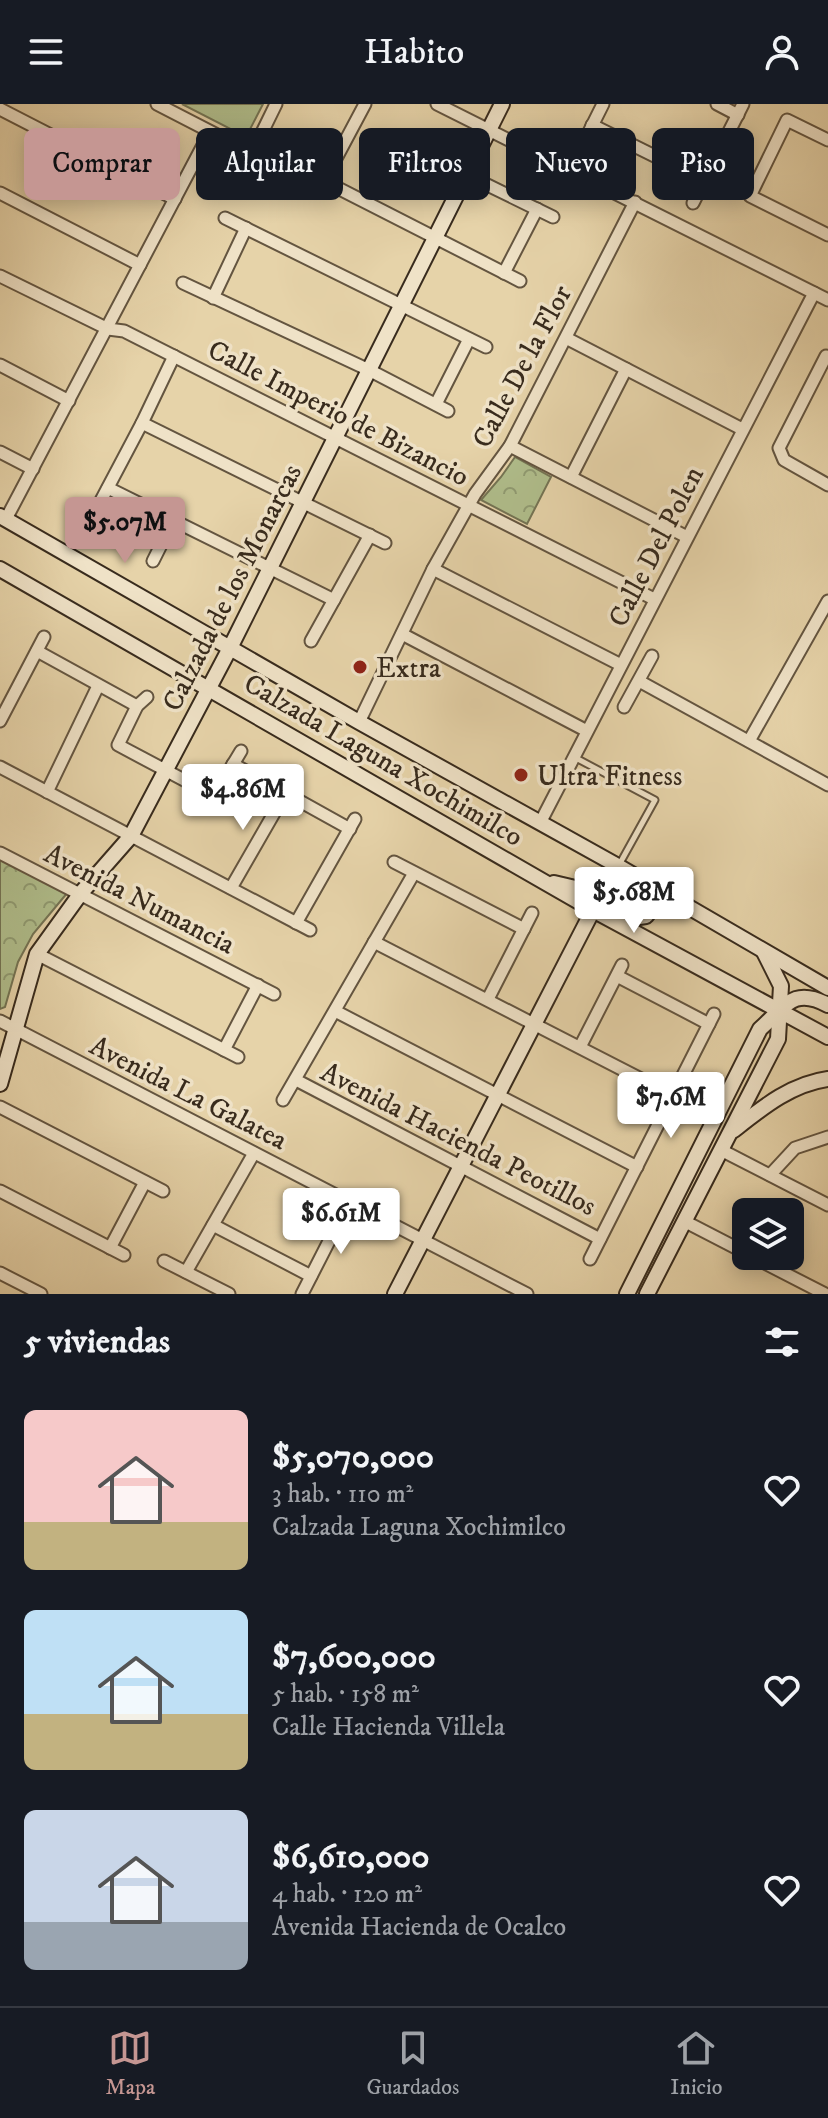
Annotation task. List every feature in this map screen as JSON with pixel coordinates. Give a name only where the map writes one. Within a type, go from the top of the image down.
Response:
[{"type":"main road","name":"Calzada de los Monarcas","points":[[490,129],[502,104]]},
{"type":"main road","name":"Calzada de los Monarcas","points":[[0,1084],[37,954],[81,893],[131,836],[230,648],[455,200]]},
{"type":"main road","name":"Calzada Laguna Xochimilco","points":[[3,517],[828,988]]},
{"type":"main road","name":"Calzada Laguna Xochimilco","points":[[0,569],[593,910],[828,1037]]},
{"type":"main road","points":[[546,882],[572,885],[588,891],[639,917],[646,916],[657,902],[655,894],[644,881]]},
{"type":"main road","points":[[395,1294],[593,910]]},
{"type":"main road","points":[[647,1294],[778,1039],[781,986],[761,949]]},
{"type":"main road","points":[[627,1294],[760,1029],[794,999],[802,996],[813,997],[828,1005]]},
{"type":"main road","points":[[730,1132],[785,1093],[813,1081],[828,1079]]},
{"type":"street","points":[[157,104],[202,128]]},
{"type":"street","points":[[264,128],[276,104]]},
{"type":"street","points":[[343,145],[365,104]]},
{"type":"street","points":[[437,104],[483,128]]},
{"type":"street","points":[[591,128],[603,104]]},
{"type":"street","points":[[717,104],[741,109],[732,128]]},
{"type":"street","points":[[0,109],[37,128]]},
{"type":"street","points":[[828,140],[787,120],[750,196],[828,235]]},
{"type":"street","points":[[592,125],[652,155]]},
{"type":"street","points":[[490,131],[828,300]]},
{"type":"street","points":[[180,189],[196,159]]},
{"type":"street","points":[[490,186],[553,217]]},
{"type":"street","points":[[343,191],[520,281]]},
{"type":"street","points":[[0,193],[140,265]]},
{"type":"street","points":[[3,517],[33,469],[174,200]]},
{"type":"street","name":"Calle De la Flor","points":[[359,722],[433,569],[469,504],[510,446],[635,202]]},
{"type":"street","points":[[504,273],[537,209]]},
{"type":"street","points":[[225,218],[486,347]]},
{"type":"street","points":[[213,298],[246,228]]},
{"type":"street","name":"Calle Imperio de Bizancio","points":[[0,276],[108,329],[124,331],[654,599]]},
{"type":"street","points":[[183,283],[369,370],[448,411]]},
{"type":"street","name":"Calle Del Polen","points":[[540,823],[814,293]]},
{"type":"street","points":[[566,338],[742,429]]},
{"type":"street","points":[[436,404],[469,339]]},
{"type":"street","points":[[86,529],[174,356]]},
{"type":"street","points":[[826,356],[779,448],[784,460],[828,485]]},
{"type":"street","points":[[0,365],[69,401]]},
{"type":"street","points":[[571,477],[626,369]]},
{"type":"street","points":[[142,423],[385,543]]},
{"type":"street","points":[[510,446],[687,537]]},
{"type":"street","points":[[0,452],[33,469]]},
{"type":"street","points":[[108,488],[334,600]]},
{"type":"street","points":[[153,561],[173,521]]},
{"type":"street","points":[[311,641],[370,535]]},
{"type":"street","points":[[433,569],[621,665]]},
{"type":"street","points":[[749,741],[828,601]]},
{"type":"street","points":[[402,634],[587,731]]},
{"type":"street","points":[[0,721],[44,637]]},
{"type":"street","points":[[37,651],[137,706]]},
{"type":"street","points":[[624,707],[652,656]]},
{"type":"street","points":[[639,681],[828,785]]},
{"type":"street","points":[[47,792],[98,686]]},
{"type":"street","points":[[147,697],[137,706],[118,745],[214,796],[241,751]]},
{"type":"street","points":[[233,764],[285,794],[352,824],[296,923]]},
{"type":"street","points":[[0,767],[310,930]]},
{"type":"street","points":[[231,888],[285,794]]},
{"type":"street","name":"Avenida Numancia","points":[[0,853],[274,994]]},
{"type":"street","points":[[394,862],[524,929]]},
{"type":"street","points":[[283,1100],[414,873]]},
{"type":"street","points":[[488,999],[532,913]]},
{"type":"street","points":[[374,942],[674,1096]]},
{"type":"street","points":[[37,954],[238,1057]]},
{"type":"street","points":[[580,1047],[620,970],[712,1019],[590,1259]]},
{"type":"street","points":[[224,1050],[258,985]]},
{"type":"street","points":[[335,1011],[637,1167]]},
{"type":"street","name":"Avenida La Galatea","points":[[0,1021],[527,1294]]},
{"type":"street","name":"Avenida Hacienda Peotillos","points":[[296,1080],[600,1239]]},
{"type":"street","points":[[0,1107],[163,1191]]},
{"type":"street","points":[[770,1175],[795,1148],[828,1137]]},
{"type":"street","points":[[721,1150],[828,1205]]},
{"type":"street","points":[[186,1272],[254,1153]]},
{"type":"street","points":[[110,1248],[145,1182]]},
{"type":"street","points":[[0,1191],[124,1255]]},
{"type":"street","points":[[302,1294],[349,1202]]},
{"type":"street","points":[[684,1221],[732,1246]]},
{"type":"street","points":[[213,1225],[311,1276]]},
{"type":"street","points":[[164,1261],[229,1294]]},
{"type":"street","points":[[778,1270],[825,1294]]},
{"type":"street","points":[[0,1273],[41,1294]]},
{"type":"lane","points":[[574,757],[655,800],[618,866]]},
{"type":"green space","points":[[182,104],[263,104],[251,128],[229,128]]},
{"type":"green space","points":[[515,457],[551,477],[527,524],[481,500]]},
{"type":"green space","points":[[0,860],[68,892],[33,934],[18,962],[5,1007],[0,1009]]},
{"type":"place","name":"Extra","points":[[360,667]]},
{"type":"place","name":"Ultra Fitness","points":[[521,775]]}]
